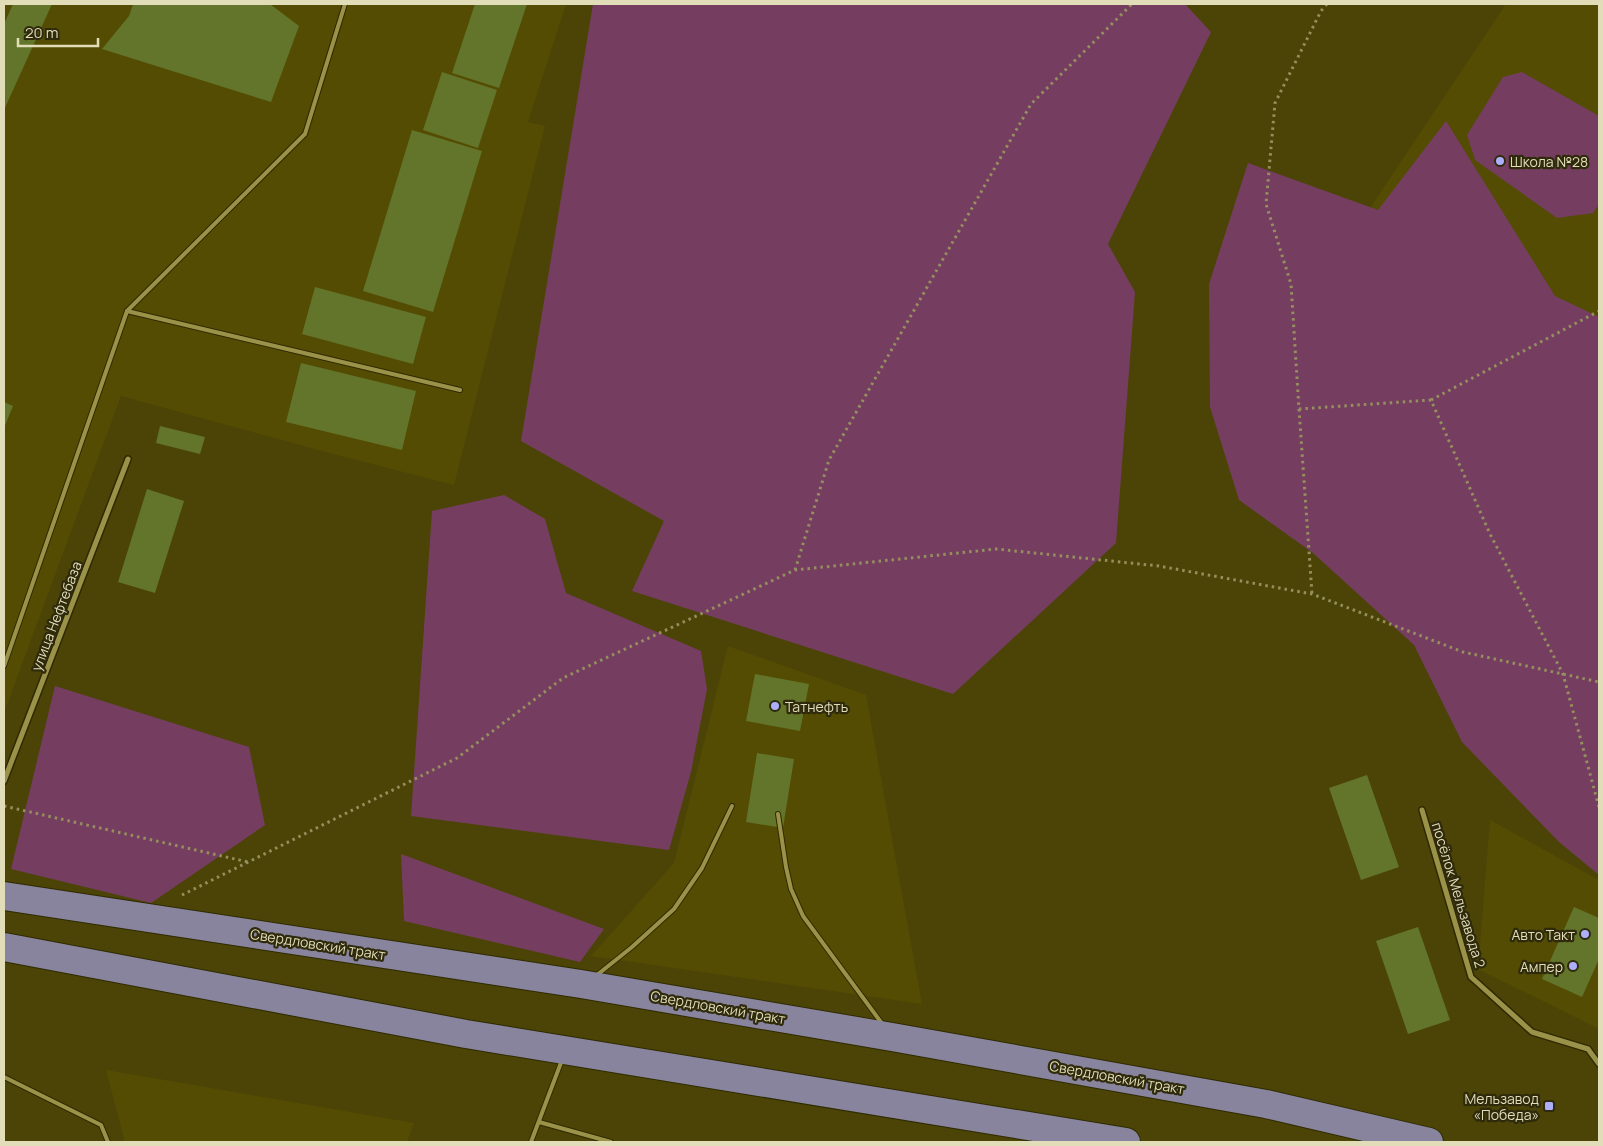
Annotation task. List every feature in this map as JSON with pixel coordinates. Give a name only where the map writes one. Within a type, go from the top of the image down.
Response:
[{"type":"main road","name":"Свердловский тракт","points":[[4,896],[581,984],[892,1037],[1266,1104],[1429,1142]]},
{"type":"main road","points":[[4,947],[466,1034],[1061,1134],[1126,1142]]},
{"type":"street","name":"улица Нефтебаза","points":[[4,781],[128,459]]},
{"type":"street","name":"посёлок Мельзавода 2","points":[[1422,810],[1471,976],[1532,1032],[1588,1049],[1599,1064]]},
{"type":"lane","points":[[4,666],[127,310],[305,134],[345,4]]},
{"type":"lane","points":[[127,310],[460,390]]},
{"type":"lane","points":[[581,984],[604,970],[674,909],[702,868],[732,806]]},
{"type":"lane","points":[[778,814],[791,889],[804,916],[892,1037]]},
{"type":"lane","points":[[531,1142],[566,1051]]},
{"type":"lane","points":[[4,1077],[101,1126],[108,1142]]},
{"type":"lane","points":[[539,1122],[611,1142]]},
{"type":"path","points":[[795,570],[829,460],[1031,104],[1132,4]]},
{"type":"path","points":[[1312,594],[1292,284],[1266,204],[1275,103],[1321,11],[1327,4]]},
{"type":"path","points":[[1299,409],[1431,400],[1599,311]]},
{"type":"path","points":[[1431,400],[1490,534],[1563,674],[1599,807]]},
{"type":"path","points":[[181,896],[457,758],[563,678],[795,570],[996,549],[1159,566],[1312,594],[1463,652],[1599,682]]},
{"type":"path","points":[[4,806],[248,862]]},
{"type":"shaded area","points":[[4,4],[566,4],[528,122],[545,126],[454,485],[121,396],[4,713]]},
{"type":"shaded area","points":[[593,4],[1185,4],[1211,32],[1108,244],[1135,292],[1116,543],[953,694],[632,591],[664,521],[521,441]]},
{"type":"shaded area","name":"Школа №28","points":[[1506,4],[1599,4],[1599,500],[1296,319]]},
{"type":"shaded area","points":[[1522,72],[1599,116],[1599,204],[1593,213],[1557,218],[1475,160],[1467,135],[1503,77]]},
{"type":"shaded area","points":[[1446,121],[1555,296],[1599,317],[1599,875],[1559,842],[1462,742],[1414,645],[1313,553],[1239,500],[1210,407],[1209,284],[1248,163],[1378,210]]},
{"type":"shaded area","points":[[504,495],[545,519],[566,593],[701,651],[707,689],[691,772],[669,850],[411,816],[432,511]]},
{"type":"shaded area","points":[[728,646],[866,695],[922,1004],[591,956],[674,863]]},
{"type":"shaded area","points":[[55,686],[249,747],[265,825],[151,903],[11,869]]},
{"type":"shaded area","points":[[1490,820],[1599,880],[1599,1029],[1478,969]]},
{"type":"shaded area","points":[[401,854],[604,929],[580,962],[404,921]]},
{"type":"shaded area","points":[[106,1070],[414,1123],[407,1142],[125,1142]]},
{"type":"building","points":[[13,4],[52,4],[4,110],[4,24]]},
{"type":"building","points":[[133,4],[270,4],[299,26],[271,102],[102,49],[129,16]]},
{"type":"building","points":[[475,4],[527,4],[499,88],[452,73]]},
{"type":"building","points":[[442,72],[497,90],[478,148],[423,130]]},
{"type":"building","points":[[412,130],[482,151],[433,312],[363,291]]},
{"type":"building","points":[[315,287],[426,317],[413,364],[302,334]]},
{"type":"building","points":[[301,363],[416,391],[402,450],[286,422]]},
{"type":"building","points":[[4,402],[13,406],[4,428]]},
{"type":"building","points":[[160,426],[205,437],[200,454],[156,443]]},
{"type":"building","points":[[147,489],[184,501],[155,593],[118,582]]},
{"type":"building","points":[[755,674],[809,684],[800,731],[746,721]]},
{"type":"building","points":[[757,753],[794,759],[783,828],[746,822]]},
{"type":"building","points":[[1367,775],[1399,867],[1361,880],[1329,788]]},
{"type":"building","points":[[1574,907],[1599,918],[1599,959],[1582,997],[1542,979]]},
{"type":"building","points":[[1418,927],[1450,1020],[1408,1034],[1376,941]]},
{"type":"place","name":"Школа №28","points":[[1500,161]]},
{"type":"place","name":"Татнефть","points":[[775,706]]},
{"type":"place","name":"Авто Такт","points":[[1585,934]]},
{"type":"place","name":"Ампер","points":[[1573,966]]},
{"type":"place","name":"Мельзавод «Победа»","points":[[1549,1106]]}]
